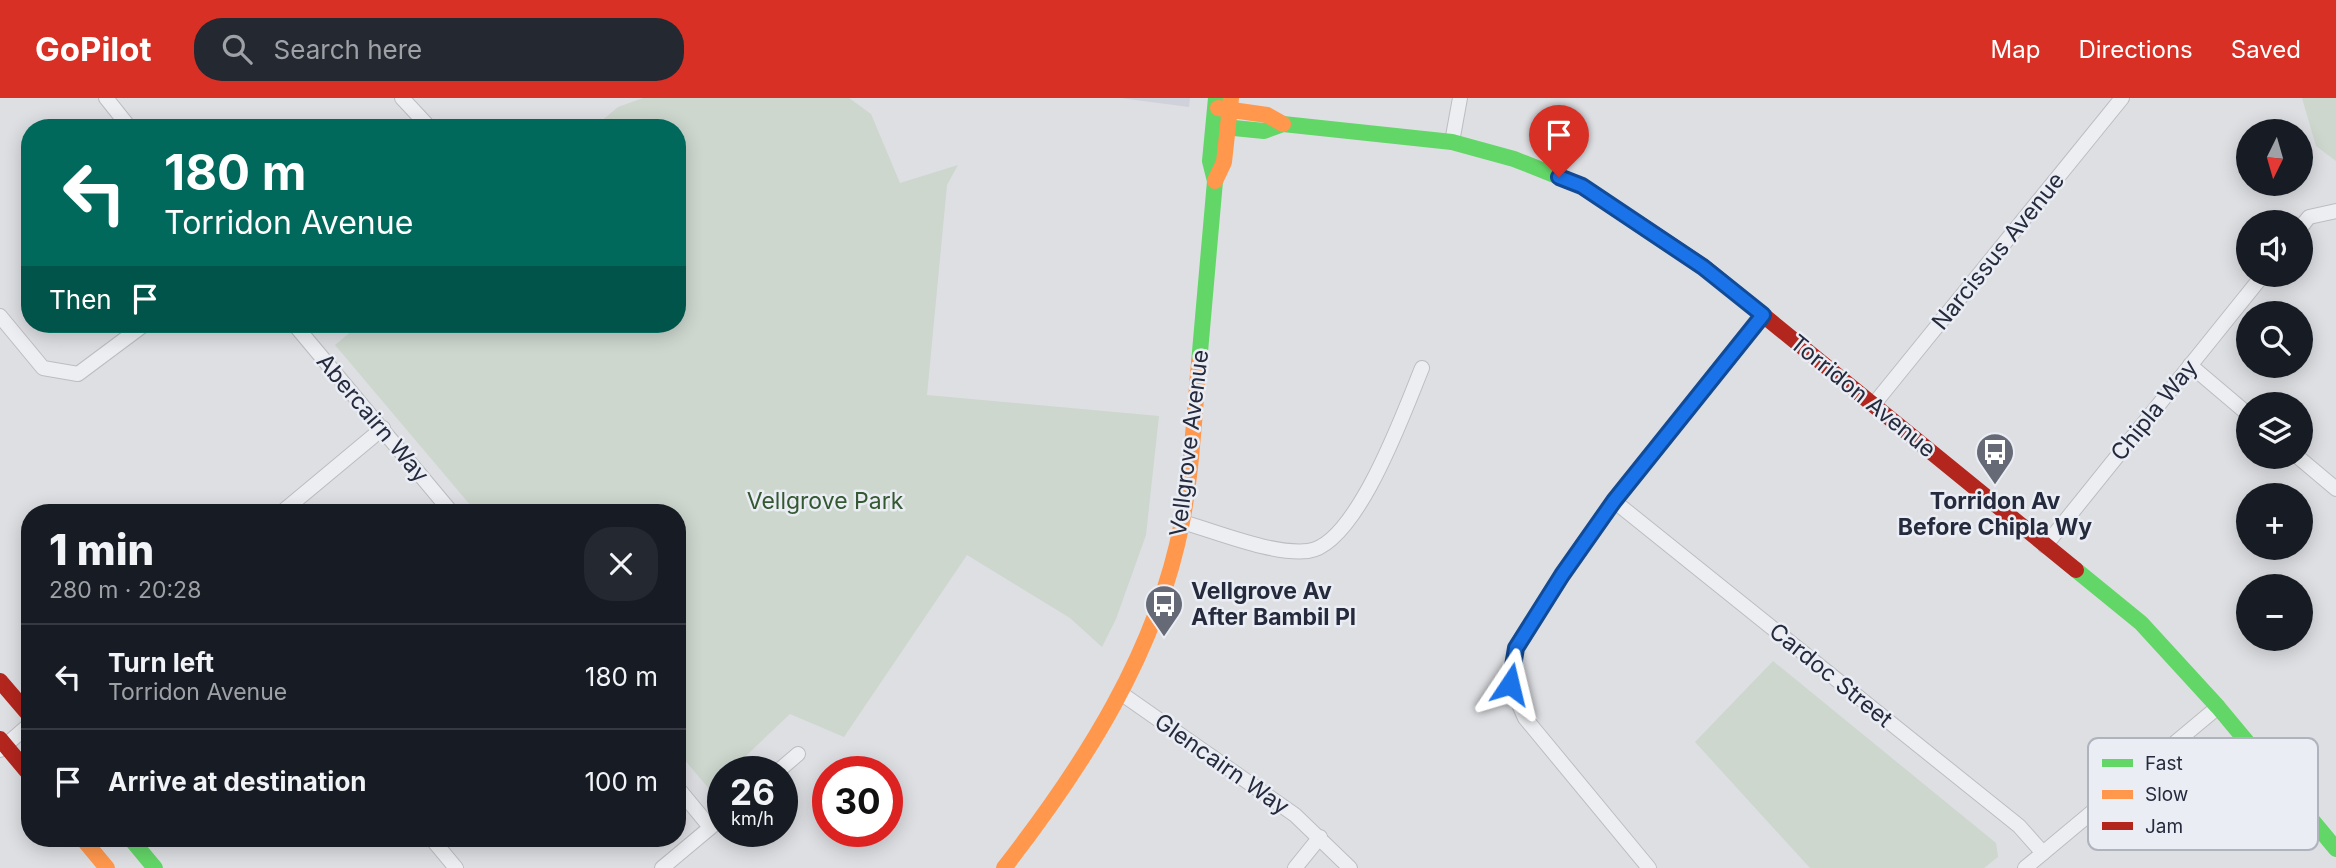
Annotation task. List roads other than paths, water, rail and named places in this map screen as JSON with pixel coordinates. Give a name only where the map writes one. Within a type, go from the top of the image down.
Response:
[{"type":"street","points":[[106,98],[123,119]]},
{"type":"street","points":[[402,98],[422,119]]},
{"type":"street","points":[[1452,142],[1460,98]]},
{"type":"street","name":"Narcissus Avenue","points":[[1874,404],[2122,98]]},
{"type":"street","name":"Torridon Avenue","points":[[1223,103],[1267,115],[1283,124],[1452,142],[1514,159],[1582,186],[1703,267],[2141,623],[2244,738]]},
{"type":"street","name":"Vellgrove Avenue","points":[[1004,868],[1079,766],[1122,694],[1165,588],[1182,522],[1215,181],[1210,161],[1221,127],[1223,103]]},
{"type":"street","name":"Torridon Avenue","points":[[1221,127],[1264,131],[1283,124]]},
{"type":"street","points":[[2313,216],[2336,211]]},
{"type":"street","name":"Chipla Way","points":[[2045,546],[2253,287]]},
{"type":"street","points":[[1649,868],[1525,718],[1510,684],[1516,648],[1562,575],[1614,501],[1763,315]]},
{"type":"street","points":[[0,316],[43,368],[78,374],[133,333]]},
{"type":"street","name":"Abercairn Way","points":[[302,333],[445,504]]},
{"type":"street","points":[[2190,365],[2236,404]]},
{"type":"street","points":[[1182,522],[1287,551],[1311,551],[1332,540],[1381,466],[1422,368]]},
{"type":"street","points":[[292,504],[383,428]]},
{"type":"street","points":[[2312,469],[2336,489]]},
{"type":"street","name":"Cardoc Street","points":[[1614,501],[2020,826],[2043,853]]},
{"type":"street","points":[[0,681],[21,706]]},
{"type":"street","name":"Glencairn Way","points":[[1122,694],[1295,815],[1350,868]]},
{"type":"street","points":[[2181,738],[2218,707]]},
{"type":"street","points":[[21,731],[2,745],[21,765]]},
{"type":"street","points":[[686,798],[707,823]]},
{"type":"street","points":[[2025,868],[2088,815]]},
{"type":"street","name":"Torridon Avenue","points":[[2318,827],[2336,849]]},
{"type":"street","points":[[662,868],[707,830]]},
{"type":"street","points":[[1295,868],[1320,837]]},
{"type":"street","points":[[90,847],[107,868]]},
{"type":"street","points":[[138,847],[155,868]]},
{"type":"street","points":[[438,847],[456,868]]},
{"type":"place","name":"Torridon Av Before Chipla Wy","points":[[1995,486]]},
{"type":"place","name":"Vellgrove Av After Bambil Pl","points":[[1164,638]]},
{"type":"park label","name":"Vellgrove Park","points":[[825,501]]}]
